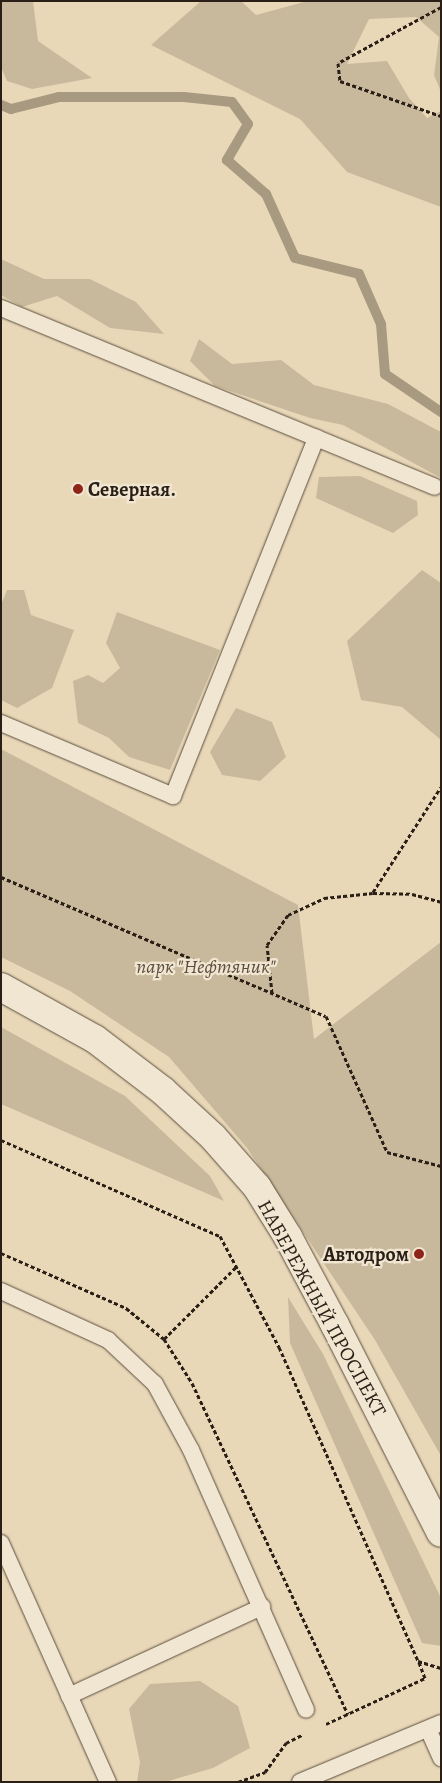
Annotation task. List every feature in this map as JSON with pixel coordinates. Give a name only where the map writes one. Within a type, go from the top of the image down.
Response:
[{"type":"main road","name":"НАБЕРЕЖНЫЙ ПРОСПЕКТ","points":[[1,987],[95,1040],[163,1091],[213,1137],[256,1187],[288,1237],[441,1533]]},
{"type":"lane","points":[[1,308],[436,487]]},
{"type":"lane","points":[[1,723],[173,796],[316,438]]},
{"type":"lane","points":[[1,1291],[108,1340],[155,1384],[191,1450],[306,1710]]},
{"type":"lane","points":[[1,1543],[108,1782]]},
{"type":"lane","points":[[69,1696],[262,1607]]},
{"type":"lane","points":[[300,1782],[434,1726],[441,1758]]},
{"type":"path","points":[[441,7],[338,63],[340,82],[441,116]]},
{"type":"path","points":[[373,893],[441,787]]},
{"type":"path","points":[[1,877],[326,1016],[387,1152],[441,1166]]},
{"type":"path","points":[[272,993],[267,946],[288,915],[324,898],[373,893],[412,894],[441,902]]},
{"type":"path","points":[[1,1140],[220,1236],[279,1348],[425,1678],[323,1725]]},
{"type":"path","points":[[164,1339],[236,1267]]},
{"type":"path","points":[[418,1661],[441,1668]]},
{"type":"path","points":[[238,1782],[266,1772],[286,1743],[308,1733]]},
{"type":"green space","points":[[1,1],[33,1],[38,41],[92,78],[32,89],[7,81],[1,67]]},
{"type":"green space","points":[[201,1],[241,1],[256,15],[304,2],[441,1],[441,92],[434,75],[439,37],[416,17],[369,19],[347,64],[387,61],[409,98],[427,118],[441,111],[441,207],[347,172],[300,119],[151,45]]},
{"type":"green space","points":[[1,259],[44,279],[90,279],[136,302],[164,334],[110,328],[57,296],[22,307],[1,295]]},
{"type":"green space","points":[[199,339],[232,364],[281,360],[314,385],[388,404],[441,432],[441,478],[343,425],[310,418],[215,386],[190,361]]},
{"type":"green space","points":[[360,476],[417,501],[418,515],[393,533],[316,498],[319,477]]},
{"type":"green space","points":[[422,570],[441,583],[441,740],[402,707],[361,700],[347,641]]},
{"type":"green space","points":[[7,590],[24,590],[31,615],[74,630],[52,688],[17,708],[1,700],[1,605]]},
{"type":"green space","points":[[117,612],[220,650],[170,770],[129,757],[109,738],[78,723],[73,681],[88,675],[103,683],[120,668],[106,643]]},
{"type":"green space","points":[[236,708],[272,722],[286,757],[260,781],[222,775],[210,752]]},
{"type":"green space","name":"парк \"Нефтяник\"","points":[[1,749],[298,905],[314,1039],[441,942],[441,1456],[375,1340],[247,1148],[169,1057],[70,991],[1,957]]},
{"type":"green space","points":[[1,1027],[125,1096],[210,1176],[224,1201],[1,1104]]},
{"type":"green space","points":[[288,1297],[323,1354],[441,1598],[441,1646],[422,1643],[290,1343]]},
{"type":"green space","points":[[200,1681],[238,1706],[250,1748],[213,1768],[165,1782],[137,1782],[140,1762],[129,1709],[150,1684]]},
{"type":"waterway","points":[[1,105],[11,109],[59,97],[184,97],[232,102],[248,124],[227,160],[266,194],[295,258],[359,274],[381,324],[385,374],[441,412]]},
{"type":"place","name":"Северная.","points":[[78,489]]},
{"type":"place","name":"Автодром","points":[[419,1254]]}]
